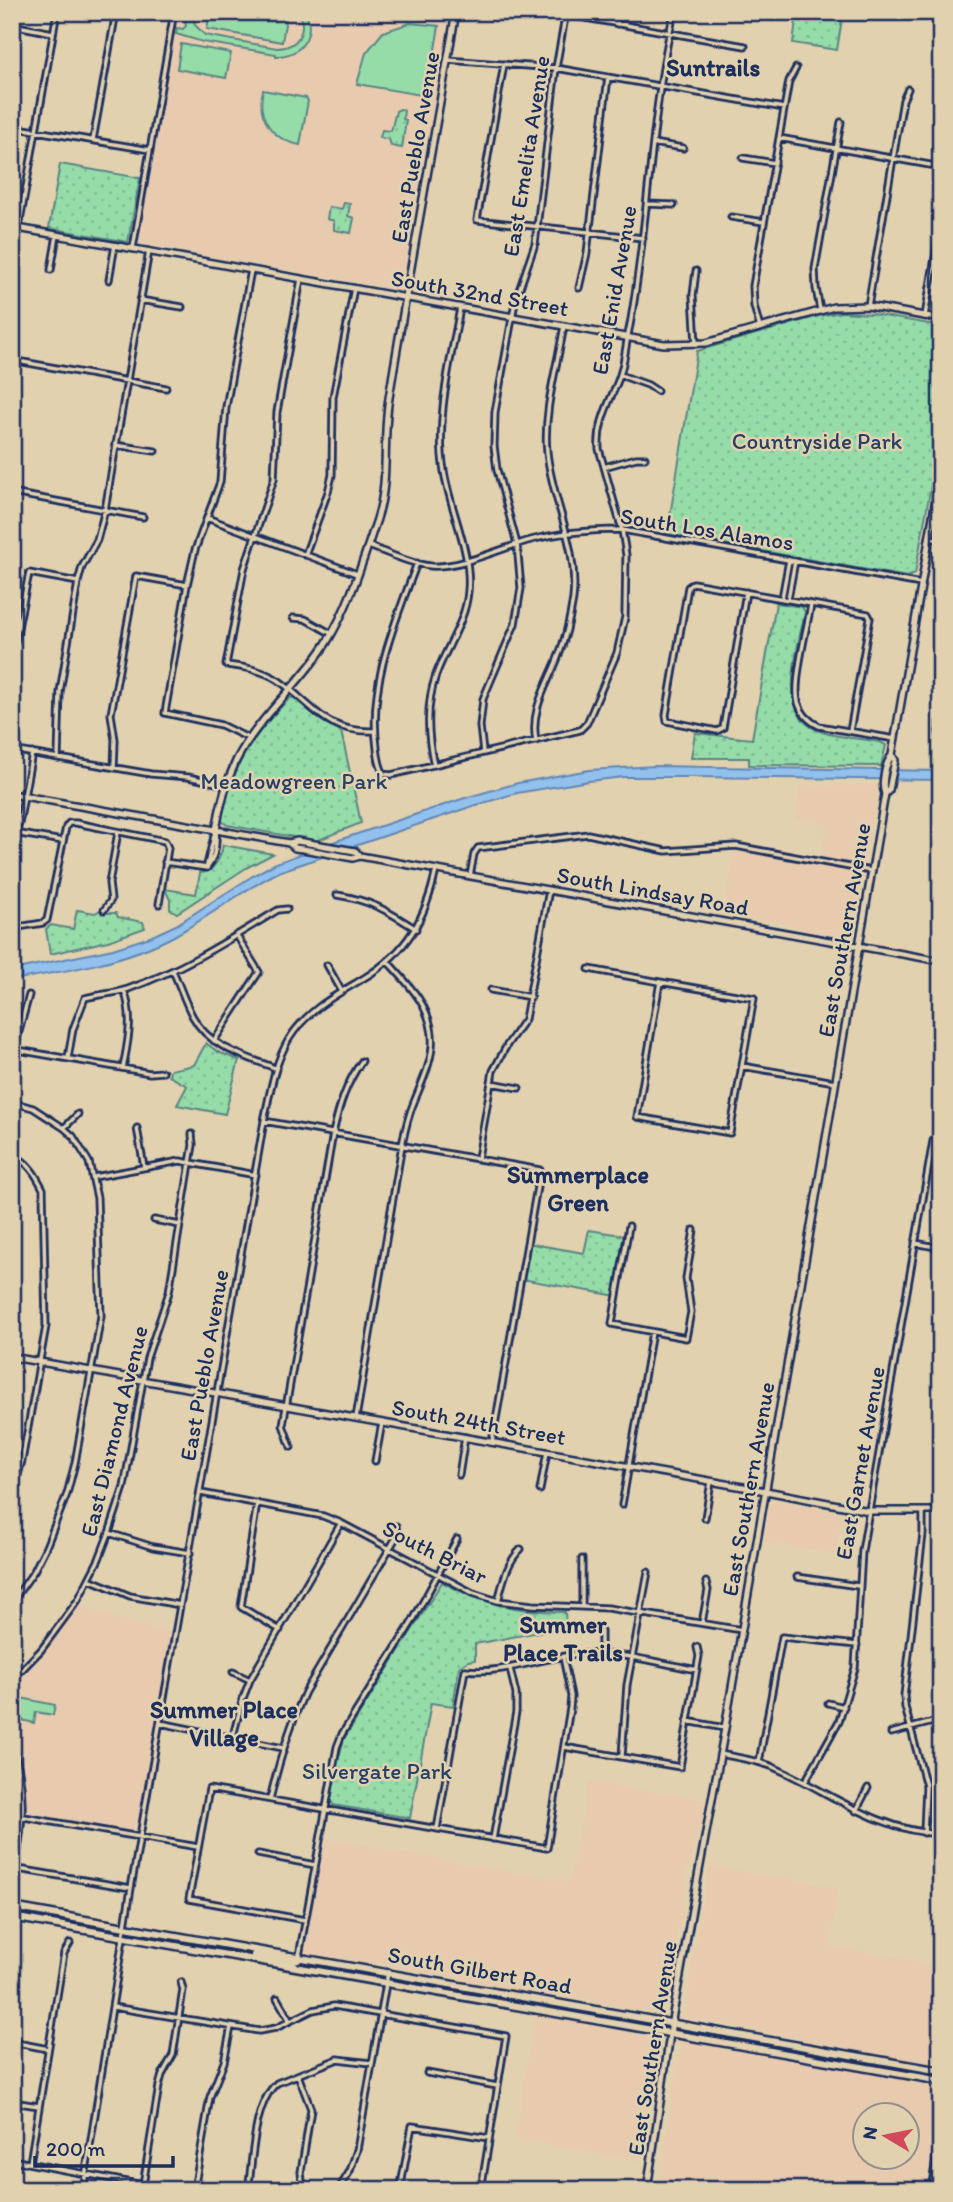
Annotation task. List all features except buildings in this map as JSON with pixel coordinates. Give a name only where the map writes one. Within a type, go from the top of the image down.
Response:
[{"type":"main road","name":"East Pueblo Avenue","points":[[216,830],[226,785],[238,758],[332,634],[378,515],[386,480],[388,403],[456,12]]},
{"type":"main road","name":"South 32nd Street","points":[[16,227],[664,344],[695,344],[834,307],[868,306],[941,319]]},
{"type":"main road","name":"East Southern Avenue","points":[[647,2190],[670,2033],[721,1754],[886,794],[883,789],[890,770],[888,760],[892,755],[895,739],[941,470]]},
{"type":"main road","name":"South Lindsay Road","points":[[12,793],[289,843],[297,841],[349,850],[360,856],[941,961]]},
{"type":"main road","name":"South Lindsay Road","points":[[289,843],[295,848],[353,858],[360,856]]},
{"type":"main road","name":"South 24th Street","points":[[12,1357],[869,1511],[941,1511]]},
{"type":"main road","name":"South Gilbert Road","points":[[12,1907],[245,1957],[941,2081]]},
{"type":"main road","name":"South Gilbert Road","points":[[12,1917],[125,1930],[299,1956],[941,2071]]},
{"type":"main road","points":[[245,1957],[258,1955],[295,1961],[299,1956]]},
{"type":"main road","points":[[541,1999],[541,2010]]},
{"type":"street","points":[[16,227],[57,12]]},
{"type":"street","points":[[93,140],[116,12]]},
{"type":"street","points":[[133,248],[174,12]]},
{"type":"street","points":[[551,12],[745,46]]},
{"type":"street","points":[[617,24],[620,12]]},
{"type":"street","name":"East Enid Avenue","points":[[536,741],[583,728],[617,653],[625,617],[626,555],[622,530],[599,449],[600,423],[620,375],[627,337],[643,238],[661,86],[674,12]]},
{"type":"street","name":"East Emelita Avenue","points":[[483,752],[480,726],[483,699],[514,624],[521,588],[517,544],[499,482],[494,446],[495,412],[517,294],[534,249],[556,68],[566,13]]},
{"type":"street","points":[[12,25],[53,33]]},
{"type":"street","points":[[447,60],[556,68],[784,108]]},
{"type":"street","points":[[504,64],[477,220],[643,238]]},
{"type":"street","points":[[760,328],[753,296],[784,108],[790,77],[796,68]]},
{"type":"street","points":[[579,288],[590,233],[608,77]]},
{"type":"street","points":[[868,306],[903,100],[908,89]]},
{"type":"street","points":[[820,310],[815,269],[841,122]]},
{"type":"street","points":[[12,127],[150,150]]},
{"type":"street","points":[[779,138],[941,167]]},
{"type":"street","points":[[653,144],[683,148]]},
{"type":"street","points":[[743,158],[775,163]]},
{"type":"street","points":[[647,204],[674,205]]},
{"type":"street","points":[[731,216],[764,222]]},
{"type":"street","points":[[925,316],[941,223]]},
{"type":"street","points":[[51,270],[57,235]]},
{"type":"street","points":[[109,280],[114,246]]},
{"type":"street","points":[[58,758],[60,692],[78,582],[82,566],[97,540],[105,510],[149,251]]},
{"type":"street","points":[[250,739],[214,723],[165,713],[187,585],[206,518],[220,482],[226,407],[251,270]]},
{"type":"street","points":[[695,344],[693,295],[696,271]]},
{"type":"street","points":[[301,279],[277,412],[274,479],[244,569],[226,665],[256,669],[277,680],[316,712],[342,728],[356,732],[375,731]]},
{"type":"street","points":[[305,555],[332,475],[334,397],[354,288]]},
{"type":"street","points":[[140,300],[181,307]]},
{"type":"street","points":[[434,765],[429,712],[431,696],[436,675],[464,613],[468,594],[467,559],[452,512],[443,469],[442,444],[443,411],[460,307]]},
{"type":"street","points":[[417,564],[387,645],[378,685],[375,731],[383,776],[536,741],[536,708],[558,658],[573,597],[568,533],[551,474],[547,437],[550,401],[564,326]]},
{"type":"street","points":[[12,360],[166,388]]},
{"type":"street","points":[[620,375],[648,384],[657,391]]},
{"type":"street","points":[[115,445],[155,451]]},
{"type":"street","points":[[604,467],[645,458]]},
{"type":"street","points":[[12,493],[143,517]]},
{"type":"street","points":[[206,518],[357,574]]},
{"type":"street","name":"South Los Alamos","points":[[368,545],[417,564],[434,566],[568,533],[622,530],[921,584]]},
{"type":"street","points":[[929,538],[941,540]]},
{"type":"street","points":[[782,598],[789,560]]},
{"type":"street","points":[[788,600],[795,561]]},
{"type":"street","points":[[12,657],[29,573],[78,582]]},
{"type":"street","points":[[114,768],[115,740],[111,714],[136,576],[187,585]]},
{"type":"street","points":[[747,592],[724,727],[721,730],[667,721],[688,587],[691,583],[747,592],[782,598],[868,614],[870,618],[850,731]]},
{"type":"street","points":[[811,604],[797,693],[802,711],[815,724],[895,739]]},
{"type":"street","points":[[293,618],[305,619],[332,634]]},
{"type":"street","points":[[941,719],[941,746]]},
{"type":"street","points":[[12,750],[226,785]]},
{"type":"street","points":[[32,753],[19,824],[13,834],[63,841]]},
{"type":"street","points":[[12,928],[47,920],[66,827],[69,824],[166,843],[159,904]]},
{"type":"street","name":"East Pueblo Avenue","points":[[165,862],[207,869],[214,855],[216,830]]},
{"type":"street","points":[[104,910],[111,900],[109,883],[118,832]]},
{"type":"street","points":[[470,876],[478,848],[580,834],[666,851],[736,846],[872,871]]},
{"type":"street","name":"East Pueblo Avenue","points":[[83,2190],[131,1888],[275,1068],[298,1026],[341,990],[365,978],[403,946],[416,929],[426,908],[436,870]]},
{"type":"street","points":[[478,1158],[491,1083],[499,1058],[526,1019],[549,890]]},
{"type":"street","points":[[337,895],[382,907],[416,929]]},
{"type":"street","points":[[68,1058],[73,1029],[85,998],[124,990],[173,971],[278,910],[287,909]]},
{"type":"street","points":[[214,1041],[259,972],[237,936]]},
{"type":"street","points":[[356,1418],[402,1145],[408,1119],[430,1063],[432,1043],[430,1026],[419,1000],[387,961]]},
{"type":"street","points":[[327,965],[341,990]]},
{"type":"street","points":[[589,969],[754,998],[730,1133],[637,1117],[660,982]]},
{"type":"street","points":[[173,971],[192,1017],[201,1030],[234,1053],[275,1068]]},
{"type":"street","points":[[123,1068],[131,1026],[124,990]]},
{"type":"street","points":[[491,990],[531,997]]},
{"type":"street","points":[[12,1057],[29,995]]},
{"type":"street","points":[[13,1049],[150,1073],[163,1072]]},
{"type":"street","points":[[291,1447],[283,1424],[333,1132],[340,1104],[353,1073],[362,1061]]},
{"type":"street","points":[[742,1066],[835,1082]]},
{"type":"street","points":[[491,1083],[519,1088]]},
{"type":"street","points":[[12,1102],[42,1113],[64,1128],[82,1148],[94,1177],[97,1198],[101,1316],[75,1463],[57,1523],[34,1571],[12,1602]]},
{"type":"street","points":[[64,1128],[78,1114]]},
{"type":"street","points":[[264,1121],[540,1170],[492,1442]]},
{"type":"street","points":[[136,1128],[144,1167]]},
{"type":"street","name":"East Diamond Avenue","points":[[12,1680],[23,1672],[60,1627],[89,1579],[109,1533],[124,1487],[147,1358],[169,1292],[193,1145],[192,1134]]},
{"type":"street","name":"East Garnet Avenue","points":[[805,1782],[831,1736],[852,1681],[857,1645],[858,1586],[869,1511],[933,1141],[941,1142]]},
{"type":"street","points":[[12,1155],[28,1166],[43,1189],[46,1326],[22,1461],[12,1495]]},
{"type":"street","points":[[94,1177],[180,1161],[256,1175]]},
{"type":"street","points":[[154,1220],[180,1225]]},
{"type":"street","points":[[629,1226],[612,1325],[686,1338],[691,1311],[686,1278],[694,1230]]},
{"type":"street","points":[[915,1243],[941,1248]]},
{"type":"street","points":[[622,1505],[652,1332]]},
{"type":"street","points":[[374,1461],[382,1423]]},
{"type":"street","points":[[458,1475],[465,1437]]},
{"type":"street","points":[[540,1490],[547,1452]]},
{"type":"street","points":[[705,1518],[711,1482]]},
{"type":"street","name":"South Briar","points":[[200,1493],[313,1513],[341,1523],[473,1593],[498,1601],[582,1606],[742,1630]]},
{"type":"street","points":[[257,1503],[241,1607],[280,1630]]},
{"type":"street","points":[[923,1512],[923,1534],[904,1696],[926,1786],[924,1833]]},
{"type":"street","points":[[233,1736],[250,1681],[341,1523]]},
{"type":"street","points":[[270,1799],[284,1748],[305,1692],[397,1536],[396,1526]]},
{"type":"street","points":[[109,1533],[153,1547],[190,1553]]},
{"type":"street","points":[[299,1956],[324,1809],[342,1734],[412,1622],[457,1539]]},
{"type":"street","points":[[498,1601],[507,1569],[514,1556],[522,1549]]},
{"type":"street","points":[[582,1559],[582,1606]]},
{"type":"street","points":[[622,1757],[631,1658],[648,1572]]},
{"type":"street","points":[[797,1577],[858,1586]]},
{"type":"street","points":[[89,1579],[130,1595],[180,1605]]},
{"type":"street","points":[[702,1623],[708,1590],[706,1582]]},
{"type":"street","points":[[601,1631],[601,1654]]},
{"type":"street","points":[[759,1762],[782,1637],[857,1645]]},
{"type":"street","points":[[564,1747],[680,1767],[699,1656],[697,1647]]},
{"type":"street","points":[[437,1829],[465,1670],[485,1673],[563,1657],[601,1654],[696,1670]]},
{"type":"street","points":[[305,1920],[190,1899],[209,1788],[547,1848],[571,1696],[563,1657]]},
{"type":"street","points":[[493,1839],[516,1712],[516,1694],[510,1669]]},
{"type":"street","points":[[233,1672],[250,1681]]},
{"type":"street","points":[[828,1703],[844,1707]]},
{"type":"street","points":[[891,1733],[941,1720]]},
{"type":"street","points":[[687,1721],[725,1728]]},
{"type":"street","points":[[160,1723],[284,1748]]},
{"type":"street","points":[[12,1744],[21,1780],[24,1817],[14,1868],[131,1888]]},
{"type":"street","points":[[721,1754],[759,1762],[805,1782],[876,1820],[941,1835]]},
{"type":"street","points":[[856,1811],[868,1788]]},
{"type":"street","points":[[24,1817],[198,1847]]},
{"type":"street","points":[[258,1854],[315,1864]]},
{"type":"street","points":[[30,2163],[64,1953],[69,1943]]},
{"type":"street","points":[[338,2190],[354,2161],[388,1972]]},
{"type":"street","points":[[143,2185],[159,2086],[173,2055],[183,1990],[181,1982]]},
{"type":"street","points":[[277,1998],[290,2021]]},
{"type":"street","points":[[112,2007],[268,2031],[313,2010],[334,2006],[506,2036],[481,2190]]},
{"type":"street","points":[[194,2190],[210,2097],[222,2070],[231,2026]]},
{"type":"street","points":[[12,2042],[49,2049]]},
{"type":"street","points":[[248,2190],[265,2096],[277,2083],[338,2059],[371,2063]]},
{"type":"street","points":[[427,2073],[498,2086]]},
{"type":"street","points":[[298,2075],[312,2109],[301,2172],[303,2190]]},
{"type":"street","points":[[12,2102],[39,2106]]},
{"type":"street","points":[[400,2190],[412,2126],[489,2138]]},
{"type":"street","points":[[931,2190],[941,2128]]},
{"type":"street","points":[[12,2160],[169,2190]]},
{"type":"street","points":[[454,2188],[463,2190]]},
{"type":"shaded area","points":[[178,12],[395,12],[449,22],[401,290],[140,244]]},
{"type":"shaded area","points":[[801,785],[879,785],[864,865],[821,859],[827,824],[795,818]]},
{"type":"shaded area","points":[[735,850],[862,873],[864,876],[853,935],[846,938],[789,924],[724,914]]},
{"type":"shaded area","points":[[773,1500],[843,1513],[835,1554],[764,1542]]},
{"type":"shaded area","points":[[76,1603],[115,1618],[176,1633],[140,1837],[24,1817],[24,1798],[12,1744],[12,1680],[42,1649]]},
{"type":"shaded area","points":[[589,1781],[706,1800],[686,1875],[680,1919],[658,2013],[304,1952],[322,1838],[570,1882]]},
{"type":"shaded area","points":[[709,1866],[838,1888],[829,1946],[941,1966],[941,2067],[687,2017],[684,2012],[689,1997]]},
{"type":"shaded area","points":[[535,2013],[656,2039],[640,2161],[515,2139]]},
{"type":"shaded area","points":[[686,2041],[941,2085],[941,2107],[926,2190],[657,2190],[681,2045]]},
{"type":"green space","points":[[184,12],[192,12],[195,25],[205,35],[277,48],[291,45],[299,37],[302,25],[298,12],[306,12],[309,29],[299,48],[276,56],[176,34],[177,28],[183,29],[186,26]]},
{"type":"green space","points":[[210,12],[287,12],[282,42],[207,29]]},
{"type":"green space","points":[[772,12],[813,12],[842,19],[837,50],[793,43],[796,21],[771,16]]},
{"type":"green space","points":[[410,23],[439,26],[428,90],[421,95],[357,84],[366,53],[383,32]]},
{"type":"green space","points":[[181,44],[231,53],[226,78],[177,69]]},
{"type":"green space","points":[[263,90],[306,98],[308,101],[300,145],[281,138],[268,126],[262,109]]},
{"type":"green space","points":[[404,110],[403,119],[406,120],[402,148],[391,146],[389,139],[380,138],[382,130],[391,131],[396,111]]},
{"type":"green space","points":[[60,164],[140,178],[128,242],[49,228]]},
{"type":"green space","points":[[344,203],[350,204],[348,216],[354,218],[351,233],[334,230],[334,221],[327,219],[329,207],[342,209]]},
{"type":"green space","name":"Countryside Park","points":[[842,312],[872,314],[941,326],[941,430],[915,574],[907,577],[667,534],[697,351],[819,316]]},
{"type":"green space","points":[[776,603],[802,607],[805,612],[793,676],[796,708],[803,720],[822,732],[886,745],[881,766],[749,765],[749,758],[691,758],[695,733],[752,739]]},
{"type":"green space","name":"Meadowgreen Park","points":[[290,698],[294,698],[320,720],[341,731],[361,823],[316,841],[227,825],[222,821],[228,788],[245,754],[267,723]]},
{"type":"green space","points":[[223,845],[273,854],[246,868],[177,913],[170,909],[170,900],[165,889],[196,894],[200,873],[213,867],[219,859]]},
{"type":"green space","points":[[102,909],[108,913],[116,913],[118,917],[143,922],[145,928],[108,941],[50,954],[46,929],[51,925],[73,929],[77,910],[95,913]]},
{"type":"green space","points":[[206,1043],[218,1052],[239,1060],[225,1114],[177,1105],[187,1086],[169,1076],[170,1070],[194,1065]]},
{"type":"green space","points":[[589,1230],[628,1236],[617,1296],[521,1279],[527,1243],[584,1253]]},
{"type":"green space","name":"Silvergate Park","points":[[442,1582],[472,1596],[501,1605],[565,1612],[566,1627],[475,1644],[475,1660],[459,1667],[453,1706],[431,1703],[410,1818],[333,1805],[330,1801],[335,1771],[344,1739]]},
{"type":"green space","points":[[21,1698],[55,1705],[53,1715],[36,1712],[34,1723],[18,1719]]},
{"type":"water","points":[[655,766],[941,771],[941,780],[624,777],[517,793],[281,871],[174,936],[136,953],[75,969],[12,980],[12,970],[113,949],[150,937],[176,925],[274,864],[465,798],[518,783],[589,770]]},
{"type":"district","name":"Suntrails","points":[[713,67]]},
{"type":"district","name":"Summerplace Green","points":[[578,1188]]},
{"type":"district","name":"Summer Place Trails","points":[[563,1638]]},
{"type":"district","name":"Summer Place Village","points":[[224,1723]]}]
